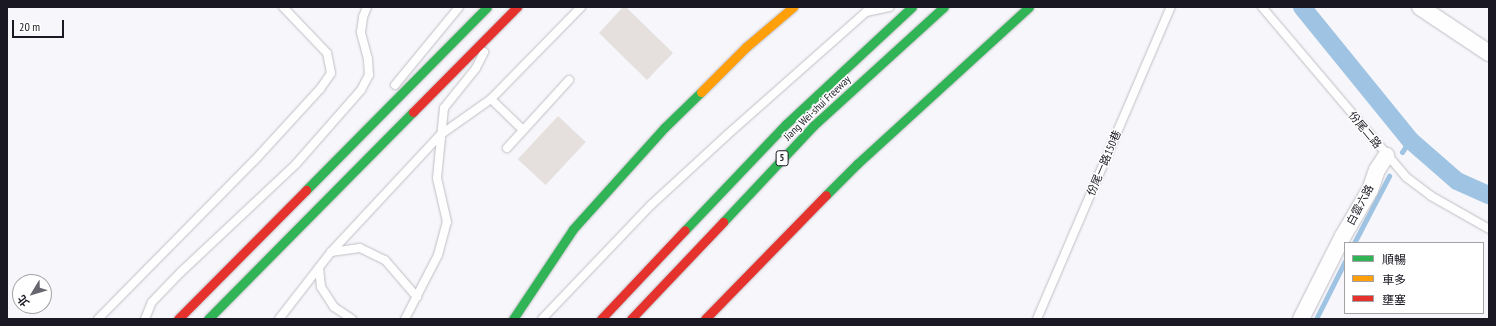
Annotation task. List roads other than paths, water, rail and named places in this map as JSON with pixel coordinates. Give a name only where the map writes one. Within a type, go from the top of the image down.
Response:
[{"type":"highway","points":[[431,65],[478,7]]},
{"type":"highway","points":[[178,319],[292,206],[488,7]]},
{"type":"highway","points":[[208,319],[517,7]]},
{"type":"highway","points":[[513,319],[573,228],[665,127],[746,47],[793,7]]},
{"type":"highway","name":"Jiang Wei-shui Freeway","points":[[601,319],[786,124],[912,7]]},
{"type":"highway","name":"Jiang Wei-shui Freeway","points":[[631,319],[813,126],[944,7]]},
{"type":"highway","points":[[705,319],[857,164],[1028,7]]},
{"type":"street","points":[[1420,7],[1489,53]]},
{"type":"street","name":"白雲六路","points":[[1301,319],[1343,236],[1370,190],[1377,170],[1386,156]]},
{"type":"lane","points":[[98,319],[254,161],[320,89],[331,73],[327,53],[283,7]]},
{"type":"lane","points":[[145,319],[152,302],[181,272],[296,164],[361,90],[369,75],[368,59],[361,32],[363,17],[367,7]]},
{"type":"lane","points":[[292,206],[459,7]]},
{"type":"lane","points":[[279,319],[331,252],[440,135],[491,99],[582,7]]},
{"type":"lane","points":[[542,319],[657,200],[869,9],[889,7]]},
{"type":"lane","name":"份尾一路150巷","points":[[1037,319],[1171,7]]},
{"type":"lane","name":"份尾二路","points":[[1262,7],[1386,156],[1406,177],[1431,196],[1489,229]]},
{"type":"lane","points":[[405,319],[438,255],[447,222],[437,178],[440,135],[444,108],[476,68],[494,30]]},
{"type":"lane","points":[[507,148],[569,80]]},
{"type":"lane","points":[[491,99],[522,130]]},
{"type":"lane","points":[[331,252],[360,248],[385,260],[417,297]]},
{"type":"lane","points":[[319,268],[321,287],[334,307],[352,319]]},
{"type":"waterway","points":[[1302,7],[1410,140],[1457,181],[1489,195]]},
{"type":"waterway","points":[[1402,152],[1410,140]]},
{"type":"waterway","points":[[1355,242],[1389,176]]},
{"type":"waterway","points":[[1316,319],[1344,263]]}]
